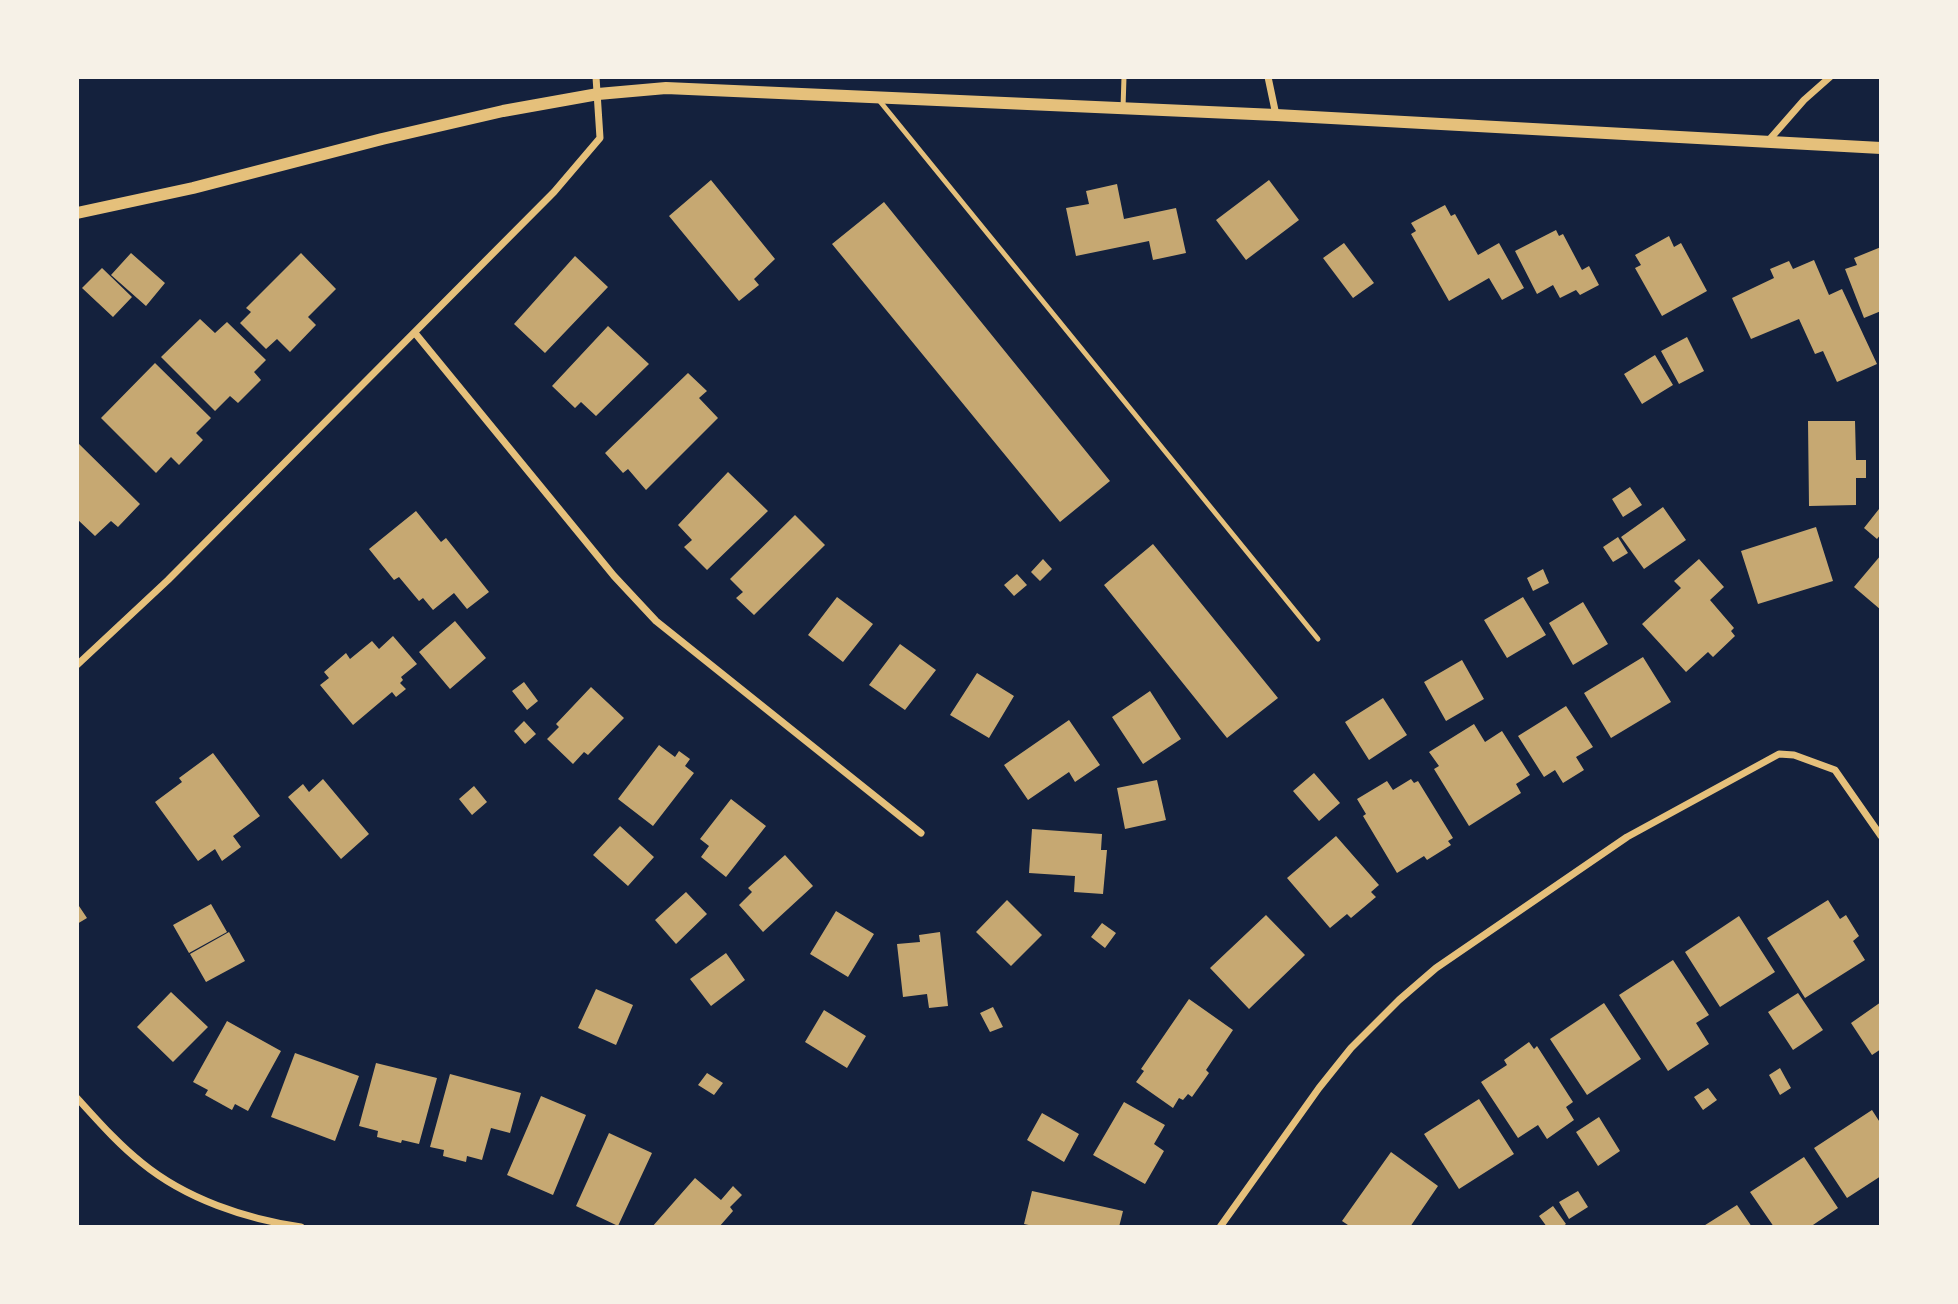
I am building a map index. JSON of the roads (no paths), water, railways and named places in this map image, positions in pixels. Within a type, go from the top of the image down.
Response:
[{"type":"street","points":[[77,665],[177,570],[554,192],[600,138],[596,77]]},
{"type":"street","points":[[1268,77],[1276,115]]},
{"type":"street","points":[[1769,140],[1804,100],[1830,77]]},
{"type":"street","points":[[77,213],[193,188],[503,111],[598,94],[666,88],[1276,115],[1881,148]]},
{"type":"street","points":[[415,333],[614,576],[656,621],[921,833]]},
{"type":"street","points":[[1220,1227],[1319,1088],[1351,1048],[1399,1000],[1436,968],[1627,837],[1779,754],[1794,755],[1835,771],[1881,836]]},
{"type":"street","points":[[77,1098],[143,1164],[180,1188],[208,1202],[240,1213],[302,1227]]},
{"type":"lane","points":[[1123,108],[1124,77]]},
{"type":"lane","points":[[876,97],[1318,639]]}]
